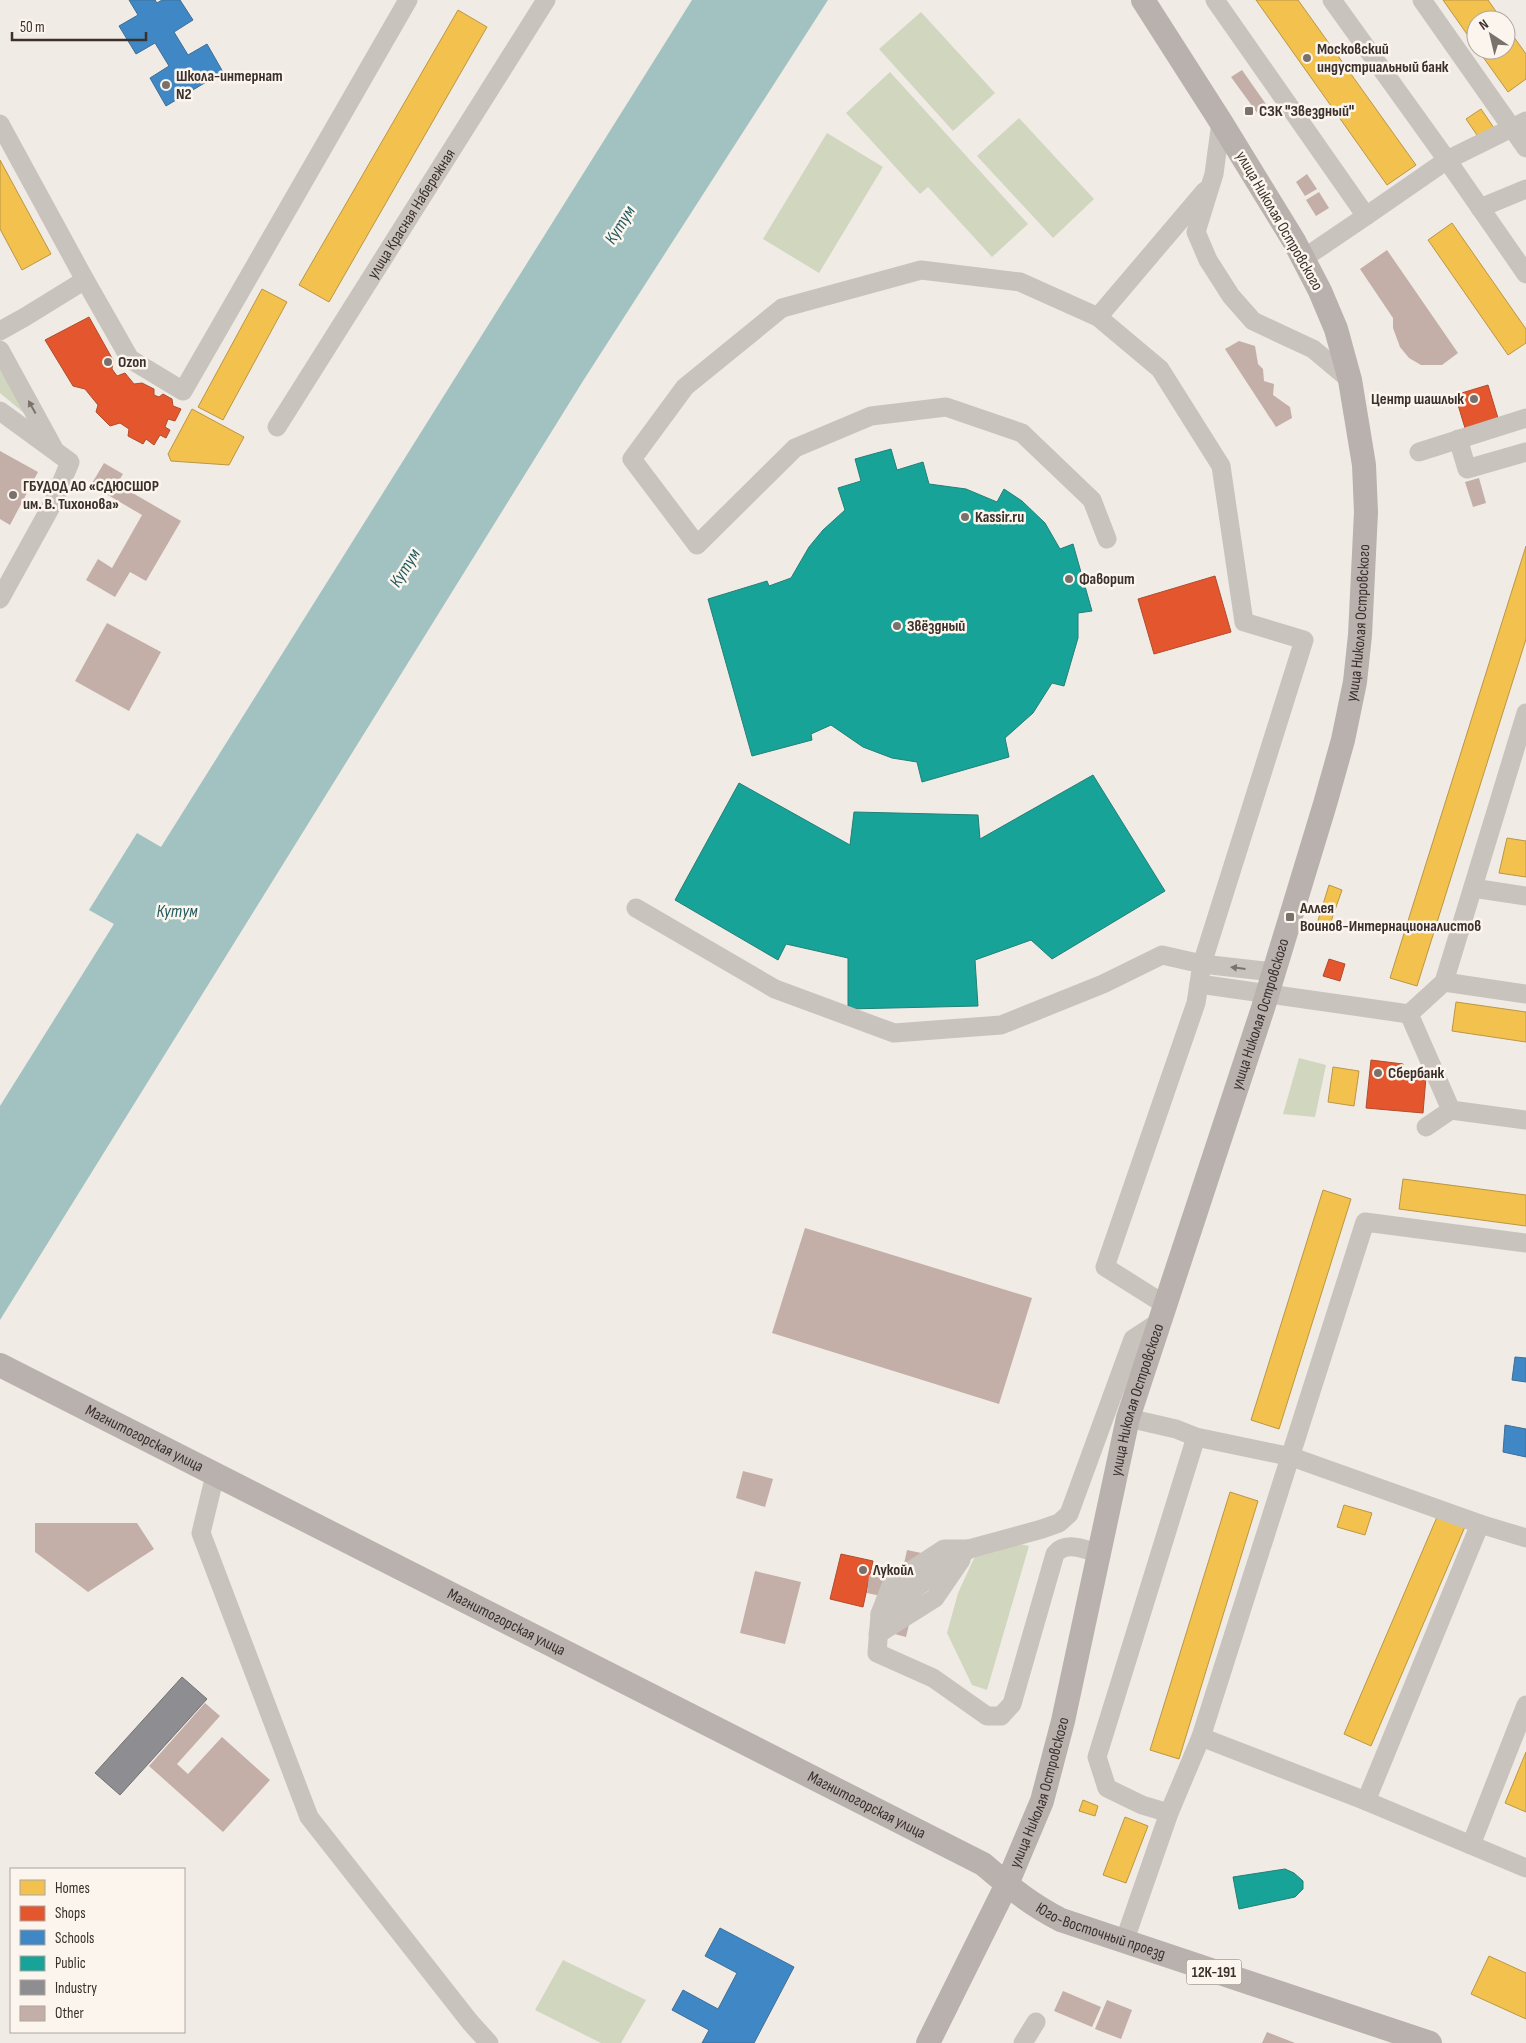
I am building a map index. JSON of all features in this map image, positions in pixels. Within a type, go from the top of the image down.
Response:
[{"type":"main road","name":"улица Николая Островского","points":[[928,2043],[1007,1884],[1042,1801],[1063,1721],[1128,1418],[1164,1313],[1325,804],[1343,740],[1355,682],[1360,635],[1366,512],[1364,465],[1350,380],[1336,329],[1304,258],[1221,122],[1143,0]]},
{"type":"main road","name":"Магнитогорская улица","points":[[0,1365],[983,1864],[1007,1884]]},
{"type":"main road","name":"Юго-Восточный проезд","points":[[1007,1884],[1036,1907],[1061,1920],[1430,2043]]},
{"type":"street","points":[[0,124],[130,359],[183,391],[408,0]]},
{"type":"street","name":"улица Красная Набережная","points":[[277,427],[546,0]]},
{"type":"street","points":[[1215,0],[1366,216]]},
{"type":"street","points":[[1332,0],[1526,274]]},
{"type":"street","points":[[1422,0],[1519,125],[1526,148]]},
{"type":"street","points":[[1221,122],[1214,174],[1196,232],[1208,260],[1231,296],[1253,321],[1313,349],[1350,380]]},
{"type":"street","points":[[1304,258],[1447,160],[1519,125]]},
{"type":"street","points":[[1098,317],[1211,184]]},
{"type":"street","points":[[1480,208],[1526,190]]},
{"type":"street","points":[[1100,1554],[1067,1546],[1060,1548],[1055,1554],[1012,1704],[1001,1716],[986,1716],[933,1678],[877,1653],[880,1614],[892,1583],[944,1549],[969,1549],[1042,1529],[1059,1523],[1069,1514],[1133,1339],[1164,1313],[1106,1267],[1196,1003],[1202,964],[1304,640],[1244,622],[1221,466],[1160,369],[1098,317],[1020,282],[921,270],[782,308],[685,387],[632,459],[697,545],[795,448],[871,416],[946,407],[1022,433],[1092,500],[1107,539]]},
{"type":"street","points":[[0,331],[25,318],[85,280]]},
{"type":"street","points":[[2,359],[55,450]]},
{"type":"street","points":[[0,411],[70,462],[53,502],[0,599]]},
{"type":"street","points":[[1419,452],[1526,418]]},
{"type":"street","points":[[1458,439],[1467,469],[1526,452]]},
{"type":"street","points":[[1409,1014],[1444,982],[1522,739],[1526,713]]},
{"type":"street","points":[[1473,888],[1526,896]]},
{"type":"street","points":[[636,908],[775,990],[894,1033],[1001,1025],[1103,984],[1162,955],[1409,1014]]},
{"type":"street","points":[[1199,984],[1270,982]]},
{"type":"street","points":[[1444,982],[1526,994]]},
{"type":"street","points":[[1409,1014],[1451,1110]]},
{"type":"street","points":[[1426,1128],[1451,1110],[1526,1120]]},
{"type":"street","points":[[1124,1942],[1169,1813],[1201,1737],[1292,1457],[1365,1222],[1526,1243]]},
{"type":"street","points":[[1128,1418],[1176,1429],[1196,1436],[1292,1457],[1480,1524],[1526,1538]]},
{"type":"street","points":[[1169,1813],[1142,1805],[1107,1788],[1097,1757],[1196,1436]]},
{"type":"street","points":[[215,1475],[201,1533],[309,1817],[470,2022],[489,2043]]},
{"type":"street","points":[[1366,1802],[1480,1524]]},
{"type":"street","points":[[878,1634],[935,1598],[969,1549]]},
{"type":"street","points":[[1471,1845],[1526,1705]]},
{"type":"street","points":[[1201,1737],[1526,1868]]},
{"type":"street","points":[[1023,2043],[1036,2022]]},
{"type":"green space","points":[[921,12],[995,93],[953,131],[879,49]]},
{"type":"green space","points":[[890,72],[1028,224],[992,257],[928,187],[920,194],[846,113]]},
{"type":"green space","points":[[1019,118],[1094,199],[1053,238],[977,156]]},
{"type":"green space","points":[[827,133],[883,167],[819,273],[763,239]]},
{"type":"green space","points":[[0,369],[30,418],[0,393]]},
{"type":"green space","points":[[1299,1058],[1326,1065],[1315,1117],[1283,1114]]},
{"type":"green space","points":[[1015,1543],[1029,1546],[987,1690],[972,1685],[947,1633],[958,1593],[976,1554]]},
{"type":"green space","points":[[563,1960],[646,2000],[621,2043],[601,2043],[535,2010]]},
{"type":"water","name":"Кутум","points":[[692,0],[828,0],[583,381],[0,1320],[0,1106],[114,924],[89,910],[137,833],[161,847]]},
{"type":"building: Homes","points":[[1256,0],[1298,0],[1416,165],[1387,185]]},
{"type":"building: Homes","points":[[1443,0],[1488,0],[1495,10],[1466,10],[1466,33]]},
{"type":"building: Homes","points":[[458,10],[487,27],[329,302],[299,285]]},
{"type":"building: Homes","points":[[1516,40],[1526,54],[1526,79],[1508,92],[1485,60],[1516,60]]},
{"type":"building: Homes","points":[[1481,109],[1494,128],[1479,138],[1466,119]]},
{"type":"building: Homes","points":[[0,160],[51,254],[22,270],[0,229]]},
{"type":"building: Homes","points":[[1452,223],[1526,329],[1526,343],[1508,355],[1428,240]]},
{"type":"building: Homes","points":[[262,289],[287,302],[223,420],[198,407]]},
{"type":"building: Homes","points":[[192,409],[244,437],[229,465],[171,461],[168,454]]},
{"type":"building: Homes","points":[[1526,546],[1526,639],[1417,986],[1390,978]]},
{"type":"building: Homes","points":[[1507,838],[1526,841],[1526,877],[1499,873]]},
{"type":"building: Homes","points":[[1329,885],[1342,890],[1328,930],[1316,927]]},
{"type":"building: Homes","points":[[1456,1002],[1526,1012],[1526,1042],[1452,1031]]},
{"type":"building: Homes","points":[[1333,1067],[1359,1071],[1354,1106],[1328,1102]]},
{"type":"building: Homes","points":[[1403,1179],[1526,1195],[1526,1226],[1399,1209]]},
{"type":"building: Homes","points":[[1323,1190],[1351,1199],[1279,1429],[1251,1420]]},
{"type":"building: Homes","points":[[1230,1492],[1258,1501],[1179,1759],[1150,1750]]},
{"type":"building: Homes","points":[[1344,1505],[1372,1513],[1365,1535],[1337,1527]]},
{"type":"building: Homes","points":[[1440,1510],[1467,1522],[1371,1746],[1344,1734]]},
{"type":"building: Homes","points":[[1526,1752],[1526,1812],[1505,1803]]},
{"type":"building: Homes","points":[[1083,1800],[1098,1806],[1095,1816],[1079,1811]]},
{"type":"building: Homes","points":[[1125,1817],[1148,1826],[1126,1883],[1103,1875]]},
{"type":"building: Homes","points":[[1489,1956],[1526,1973],[1526,2019],[1471,1994]]},
{"type":"building: Shops","points":[[89,317],[113,360],[112,369],[117,376],[125,373],[134,384],[142,383],[154,389],[154,395],[159,397],[163,394],[172,399],[173,406],[181,409],[175,421],[168,419],[165,427],[170,430],[166,438],[160,435],[154,445],[146,439],[143,444],[128,436],[129,429],[120,423],[110,426],[96,412],[98,405],[85,389],[73,386],[45,340]]},
{"type":"building: Shops","points":[[1488,385],[1498,418],[1465,428],[1455,395]]},
{"type":"building: Shops","points":[[1215,576],[1231,632],[1154,654],[1138,599]]},
{"type":"building: Shops","points":[[1329,959],[1345,964],[1340,981],[1323,976]]},
{"type":"building: Shops","points":[[1371,1060],[1403,1064],[1402,1075],[1426,1077],[1423,1113],[1366,1108]]},
{"type":"building: Shops","points":[[841,1554],[873,1561],[863,1607],[830,1599]]},
{"type":"building: Schools","points":[[129,0],[155,0],[157,3],[162,0],[180,0],[193,20],[174,32],[188,55],[207,44],[223,72],[166,106],[150,78],[169,66],[155,43],[136,54],[119,26],[138,15]]},
{"type":"building: Schools","points":[[1515,1357],[1526,1358],[1526,1382],[1512,1380]]},
{"type":"building: Schools","points":[[1505,1425],[1526,1429],[1526,1457],[1503,1452]]},
{"type":"building: Schools","points":[[720,1928],[794,1967],[754,2043],[702,2043],[709,2030],[672,2010],[683,1990],[718,2009],[737,1973],[705,1956]]},
{"type":"building: Public","name":"Звёздный","points":[[891,449],[897,470],[923,462],[929,484],[966,489],[997,502],[1004,489],[1022,501],[1045,523],[1060,549],[1073,544],[1092,611],[1078,613],[1078,638],[1064,686],[1052,683],[1033,713],[1005,738],[1009,757],[922,782],[917,762],[892,758],[863,747],[831,725],[811,734],[812,740],[752,756],[708,599],[767,581],[769,586],[791,578],[809,547],[823,530],[845,510],[838,488],[861,481],[855,459]]},
{"type":"building: Public","points":[[1093,775],[1165,891],[1052,959],[1031,940],[975,960],[978,1006],[848,1009],[848,958],[786,944],[778,960],[675,900],[739,783],[850,845],[854,812],[978,815],[980,839]]},
{"type":"building: Public","points":[[1285,1869],[1294,1873],[1303,1881],[1303,1889],[1295,1897],[1239,1909],[1233,1877]]},
{"type":"building: Industry","points":[[182,1677],[207,1699],[120,1795],[95,1773]]},
{"type":"building: Other","points":[[1242,70],[1268,107],[1258,114],[1231,77]]},
{"type":"building: Other","points":[[1307,174],[1317,189],[1305,196],[1296,182]]},
{"type":"building: Other","points":[[1319,192],[1329,208],[1316,216],[1306,200]]},
{"type":"building: Other","points":[[1387,250],[1458,353],[1442,365],[1421,365],[1409,358],[1400,347],[1393,328],[1393,318],[1360,269]]},
{"type":"building: Other","points":[[1239,341],[1255,346],[1258,364],[1263,369],[1264,381],[1274,384],[1273,395],[1290,407],[1292,418],[1276,427],[1225,349]]},
{"type":"building: Other","name":"ГБУДОД АО «СДЮСШОР им. В. Тихонова»","points":[[0,451],[38,472],[10,525],[0,519]]},
{"type":"building: Other","points":[[104,463],[123,474],[117,484],[181,521],[146,581],[130,572],[115,597],[86,580],[98,559],[112,568],[142,515],[91,485]]},
{"type":"building: Other","points":[[1479,478],[1486,503],[1473,507],[1465,482]]},
{"type":"building: Other","points":[[107,623],[161,652],[129,711],[75,681]]},
{"type":"building: Other","points":[[805,1228],[1032,1298],[999,1404],[772,1333]]},
{"type":"building: Other","points":[[743,1471],[773,1479],[765,1507],[736,1498]]},
{"type":"building: Other","points":[[35,1523],[137,1523],[154,1549],[88,1592],[35,1552]]},
{"type":"building: Other","points":[[907,1550],[926,1554],[906,1637],[887,1632],[895,1599],[867,1593],[869,1575],[900,1582]]},
{"type":"building: Other","points":[[755,1571],[801,1582],[785,1644],[740,1633]]},
{"type":"building: Other","points":[[205,1703],[220,1716],[177,1764],[188,1774],[222,1737],[270,1780],[223,1832],[149,1766]]},
{"type":"building: Other","points":[[1063,1991],[1101,2007],[1092,2027],[1054,2011]]},
{"type":"building: Other","points":[[1107,2000],[1132,2010],[1121,2039],[1095,2029]]},
{"type":"building: Other","points":[[1267,2032],[1295,2043],[1262,2043]]},
{"type":"place","name":"Московский индустриальный банк","points":[[1307,58]]},
{"type":"place","name":"Школа-интернат N2","points":[[166,85]]},
{"type":"place","name":"СЗК \"Звездный\"","points":[[1249,111]]},
{"type":"place","name":"Ozon","points":[[108,362]]},
{"type":"place","name":"Центр шашлык","points":[[1474,399]]},
{"type":"place","name":"ГБУДОД АО «СДЮСШОР им. В. Тихонова»","points":[[13,495]]},
{"type":"place","name":"Kassir.ru","points":[[965,517]]},
{"type":"place","name":"Фаворит","points":[[1069,579]]},
{"type":"place","name":"Звёздный","points":[[897,626]]},
{"type":"place","name":"Аллея Воинов-Интернационалистов","points":[[1290,917]]},
{"type":"place","name":"Сбербанк","points":[[1378,1073]]},
{"type":"place","name":"Лукойл","points":[[863,1570]]}]
